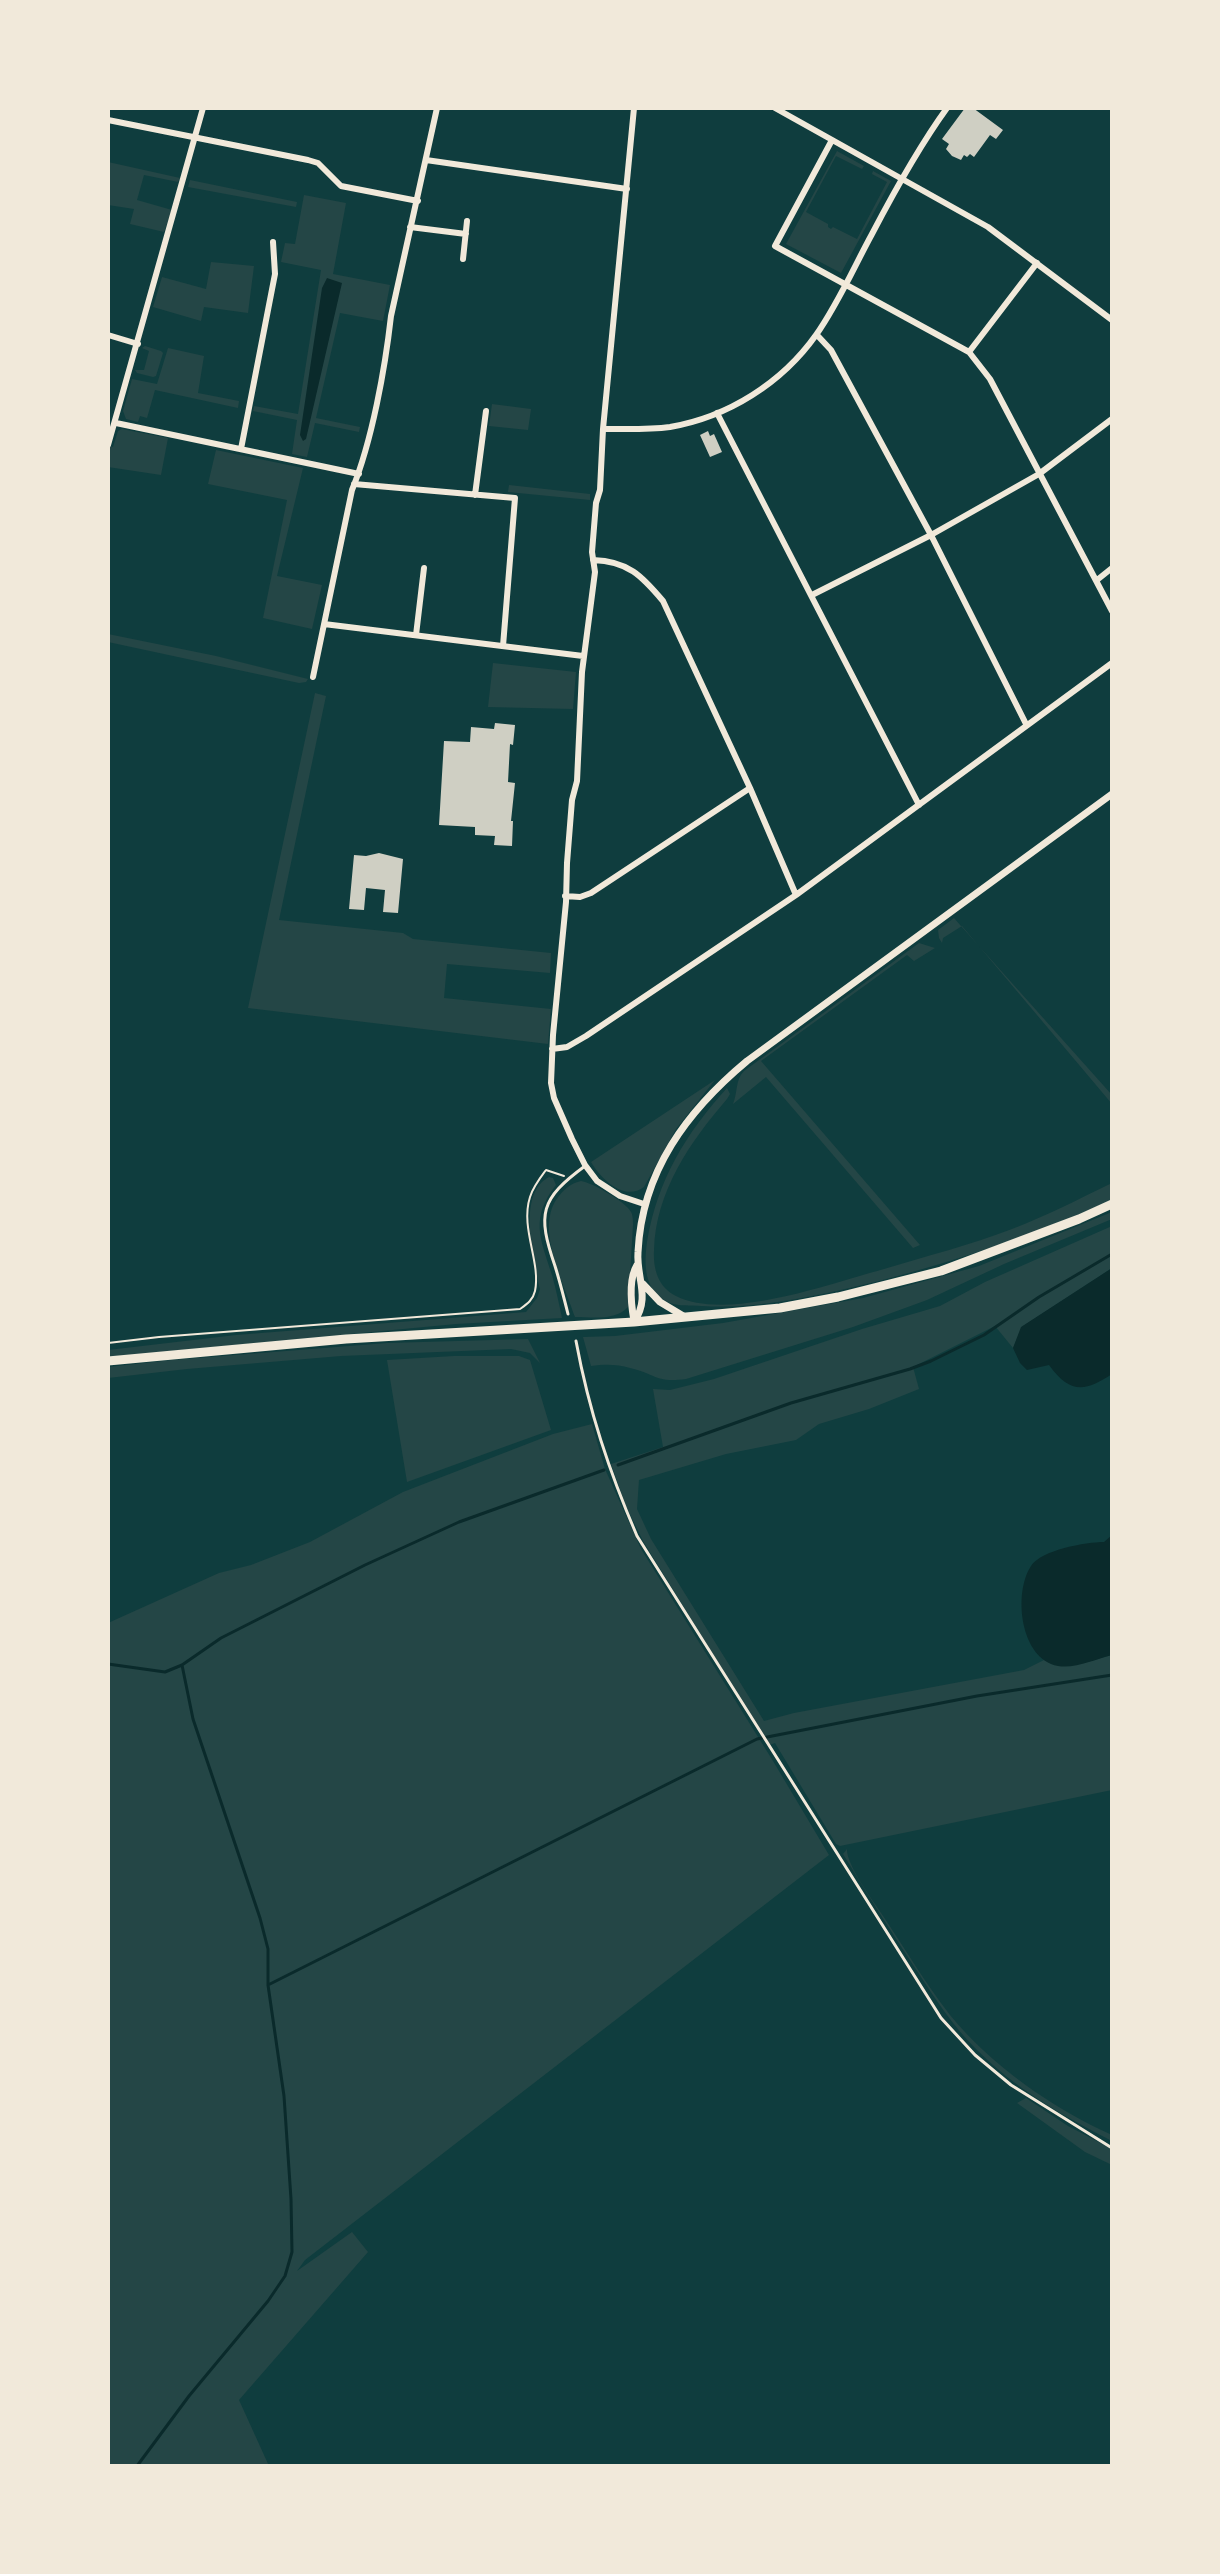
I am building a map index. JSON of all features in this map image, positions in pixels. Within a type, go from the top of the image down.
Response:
[{"type":"main road","points":[[108,1361],[346,1339],[634,1322],[780,1308],[941,1271],[1112,1204]]},
{"type":"street","points":[[108,445],[203,108]]},
{"type":"street","points":[[313,677],[354,484],[383,370],[391,316],[437,108]]},
{"type":"street","points":[[634,108],[603,429],[593,560],[595,572],[583,656],[577,781],[572,800],[551,1083],[554,1098],[585,1165],[597,1181],[620,1196],[644,1204]]},
{"type":"street","points":[[775,108],[988,227],[1112,320]]},
{"type":"street","points":[[603,429],[669,427],[717,413],[756,393],[799,356],[817,335],[902,178],[947,108]]},
{"type":"street","points":[[108,120],[308,160],[318,163],[341,186],[418,201]]},
{"type":"street","points":[[832,140],[775,246],[969,352],[990,379],[1112,611]]},
{"type":"street","points":[[426,160],[627,189]]},
{"type":"street","points":[[463,259],[467,221]]},
{"type":"street","points":[[410,227],[466,234]]},
{"type":"street","points":[[241,449],[275,274],[273,242]]},
{"type":"street","points":[[969,352],[1037,263]]},
{"type":"street","points":[[108,335],[138,344]]},
{"type":"street","points":[[817,335],[831,350],[931,535],[1026,724]]},
{"type":"street","points":[[475,495],[486,411]]},
{"type":"street","points":[[717,413],[919,805]]},
{"type":"street","points":[[812,595],[931,535],[1039,474],[1112,419]]},
{"type":"street","points":[[116,423],[359,474]]},
{"type":"street","points":[[354,484],[515,498],[503,646]]},
{"type":"street","points":[[593,560],[627,566],[650,585],[663,601],[796,895]]},
{"type":"street","points":[[416,635],[424,568]]},
{"type":"street","points":[[1097,580],[1112,568]]},
{"type":"street","points":[[324,624],[583,656]]},
{"type":"street","points":[[552,1049],[567,1047],[586,1036],[796,895],[1112,663]]},
{"type":"street","points":[[565,896],[580,897],[591,893],[750,788]]},
{"type":"street","points":[[634,1322],[642,1310],[642,1283],[637,1265],[644,1204],[684,1124],[724,1080],[1112,794]]},
{"type":"street","points":[[634,1322],[632,1273],[637,1265]]},
{"type":"street","points":[[642,1283],[660,1302],[685,1317]]},
{"type":"lane","points":[[568,1314],[543,1227],[550,1199],[568,1178],[585,1165]]},
{"type":"lane","points":[[576,1341],[593,1418],[610,1474],[637,1536],[941,2018],[975,2055],[1011,2085],[1112,2148]]},
{"type":"path","points":[[108,1343],[520,1309],[535,1291],[527,1222],[530,1197],[546,1170],[568,1178]]},
{"type":"shaded area","points":[[837,151],[864,166],[862,169],[836,156],[806,212],[828,224],[831,229],[833,227],[857,239],[887,182],[872,174],[873,171],[891,181],[841,273],[786,244]]},
{"type":"shaded area","points":[[108,162],[180,178],[178,182],[144,175],[137,200],[172,210],[164,232],[130,224],[134,209],[108,205]]},
{"type":"shaded area","points":[[190,180],[297,202],[296,207],[188,187]]},
{"type":"shaded area","points":[[304,195],[346,203],[333,274],[390,285],[383,321],[340,313],[316,418],[360,427],[359,432],[315,423],[307,457],[292,454],[297,420],[253,411],[254,406],[298,414],[321,270],[281,262],[285,243],[295,244]]},
{"type":"shaded area","points":[[211,262],[254,266],[248,313],[204,307],[201,321],[153,307],[162,277],[206,289]]},
{"type":"shaded area","points":[[327,278],[342,283],[306,439],[303,441],[300,435],[322,288]]},
{"type":"shaded area","points":[[145,346],[163,353],[153,377],[135,370],[144,370],[149,351],[142,348]]},
{"type":"shaded area","points":[[168,348],[204,356],[198,393],[239,401],[238,408],[155,390],[147,418],[140,416],[138,422],[126,419],[123,411],[132,379],[157,384]]},
{"type":"shaded area","points":[[492,404],[531,409],[528,430],[489,426]]},
{"type":"shaded area","points":[[122,429],[168,438],[161,475],[108,467],[110,446],[113,447],[118,431]]},
{"type":"shaded area","points":[[216,450],[303,468],[277,576],[322,585],[312,629],[263,618],[287,500],[208,484]]},
{"type":"shaded area","points":[[509,485],[590,494],[590,500],[508,492]]},
{"type":"shaded area","points":[[108,634],[308,679],[299,683],[108,642]]},
{"type":"shaded area","points":[[493,663],[576,672],[573,709],[488,707]]},
{"type":"shaded area","points":[[315,693],[326,696],[279,920],[403,933],[413,939],[551,953],[550,973],[447,964],[444,998],[551,1009],[548,1044],[248,1008]]},
{"type":"shaded area","points":[[954,918],[961,926],[943,938],[942,943],[938,930]]},
{"type":"shaded area","points":[[919,943],[935,948],[914,961],[907,955],[761,1061],[920,1245],[913,1248],[766,1077],[733,1104],[739,1078],[744,1071]]},
{"type":"shaded area","points":[[979,946],[1112,1095],[1112,1104]]},
{"type":"shaded area","points":[[715,1080],[676,1129],[644,1187],[629,1192],[621,1190],[595,1169],[591,1162]]},
{"type":"shaded area","points":[[727,1088],[730,1094],[727,1099],[700,1132],[677,1168],[656,1228],[654,1264],[658,1277],[665,1288],[676,1296],[697,1303],[751,1303],[837,1283],[996,1235],[1112,1183],[1112,1200],[979,1252],[876,1282],[755,1305],[720,1307],[674,1304],[653,1290],[647,1276],[646,1250],[652,1220],[675,1159],[699,1122]]},
{"type":"shaded area","points":[[549,1177],[556,1185],[540,1218],[541,1239],[562,1318],[456,1324],[108,1357],[108,1350],[236,1335],[526,1312],[540,1289],[530,1212],[539,1186]]},
{"type":"shaded area","points":[[581,1181],[616,1198],[632,1215],[628,1307],[610,1316],[575,1317],[550,1242],[551,1213],[556,1200],[567,1188]]},
{"type":"shaded area","points":[[1112,1212],[1112,1219],[927,1300],[853,1327],[686,1379],[661,1379],[620,1366],[591,1366],[583,1337],[723,1323],[863,1298],[979,1266]]},
{"type":"shaded area","points":[[1112,1226],[1112,1268],[1022,1327],[1013,1348],[995,1326],[913,1367],[919,1389],[819,1424],[796,1440],[726,1454],[639,1480],[637,1509],[651,1539],[764,1721],[1024,1670],[1044,1660],[1070,1665],[1112,1655],[1112,1790],[840,1846],[775,1743],[769,1745],[643,1541],[611,1464],[663,1447],[653,1389],[670,1390],[714,1379],[940,1306],[985,1282]]},
{"type":"shaded area","points":[[1112,1268],[1112,1374],[1094,1384],[1078,1387],[1064,1381],[1049,1365],[1027,1370],[1013,1348],[1021,1327]]},
{"type":"shaded area","points":[[528,1339],[540,1363],[530,1353],[511,1349],[341,1356],[108,1378],[108,1367],[172,1360],[387,1343]]},
{"type":"shaded area","points":[[519,1356],[530,1360],[551,1430],[407,1482],[387,1360]]},
{"type":"shaded area","points":[[592,1424],[605,1469],[641,1549],[829,1855],[305,2260],[297,2271],[352,2232],[368,2252],[239,2400],[269,2466],[108,2466],[108,1623],[219,1573],[251,1565],[310,1542],[403,1492],[553,1434]]},
{"type":"shaded area","points":[[1112,1535],[1112,1655],[1071,1666],[1058,1666],[1045,1661],[1035,1651],[1024,1624],[1022,1592],[1031,1566],[1054,1551],[1104,1542]]},
{"type":"shaded area","points":[[847,1849],[851,1863],[866,1890],[843,1854]]},
{"type":"shaded area","points":[[867,1892],[932,1990],[967,2034],[1024,2084],[1067,2112],[1112,2135],[1112,2141],[1023,2088],[990,2062],[952,2022]]},
{"type":"shaded area","points":[[1026,2098],[1068,2126],[1112,2149],[1112,2165],[1085,2152],[1017,2103]]},
{"type":"building","points":[[965,108],[973,108],[1003,130],[996,139],[990,135],[974,157],[964,155],[961,160],[952,156],[946,149],[949,144],[942,139]]},
{"type":"building","points":[[708,431],[710,436],[714,434],[722,452],[710,457],[700,435]]},
{"type":"building","points":[[495,723],[515,725],[513,745],[510,744],[508,782],[515,783],[512,846],[494,845],[495,836],[475,835],[475,827],[439,825],[444,741],[470,742],[471,727],[494,729]]},
{"type":"building","points":[[379,853],[403,859],[398,913],[383,912],[385,890],[366,888],[364,910],[349,909],[354,855]]},
{"type":"waterway","points":[[618,1465],[791,1403],[931,1361],[984,1335],[1039,1297],[1112,1254]]},
{"type":"waterway","points":[[182,1665],[221,1638],[365,1565],[459,1522],[604,1470]]},
{"type":"waterway","points":[[108,1664],[165,1672],[182,1665],[193,1719],[268,1949],[268,1985],[284,2096],[291,2199],[292,2252],[285,2276],[137,2466]]},
{"type":"waterway","points":[[268,1985],[757,1739],[977,1696],[1112,1675]]}]
